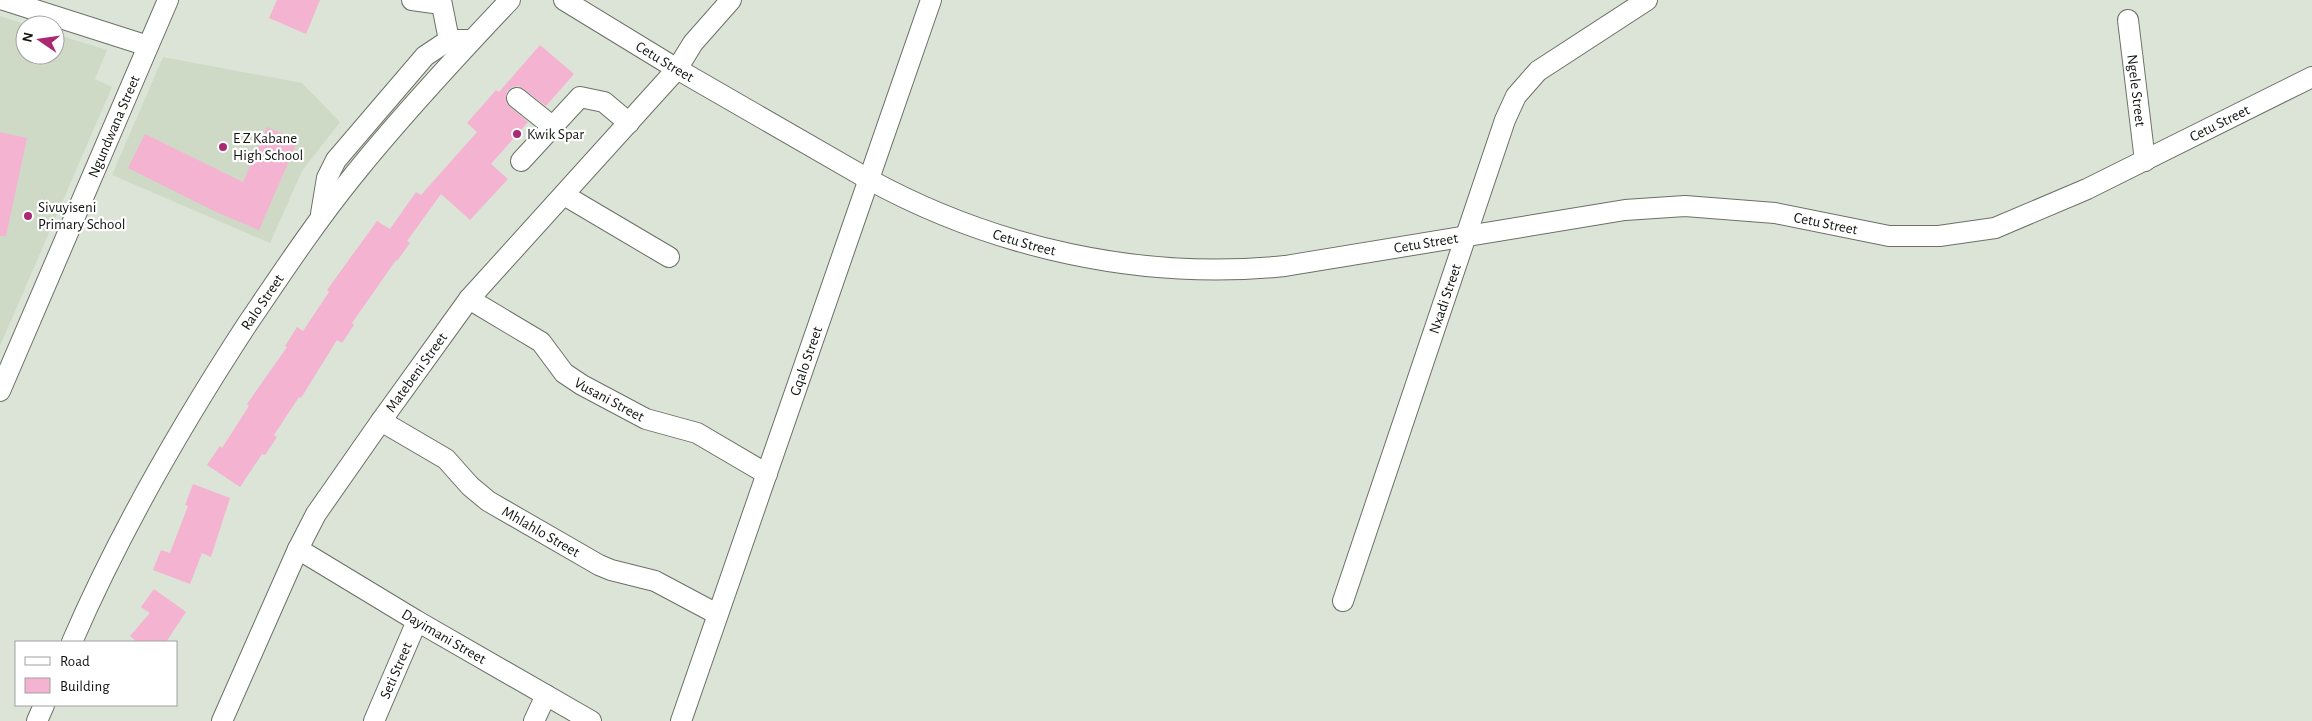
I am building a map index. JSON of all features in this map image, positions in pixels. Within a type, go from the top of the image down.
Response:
[{"type":"street","points":[[4,0],[148,46]]},
{"type":"street","name":"Ngundwana Street","points":[[0,391],[168,0]]},
{"type":"street","points":[[412,0],[441,2],[449,40]]},
{"type":"street","name":"Ralo Street","points":[[72,641],[115,552],[161,465],[201,396],[284,269],[353,176],[438,76],[510,0]]},
{"type":"street","name":"Cetu Street","points":[[564,0],[677,69],[893,193],[948,217],[1021,243],[1099,259],[1170,267],[1244,270],[1286,266],[1625,210],[1685,206],[1776,213],[1889,236],[1913,237],[1967,233],[1995,228],[2016,221],[2145,161],[2312,77]]},
{"type":"street","name":"Matebeni Street","points":[[222,721],[298,549],[316,514],[381,421],[469,299],[677,69],[693,43],[731,0]]},
{"type":"street","name":"Gqalo Street","points":[[681,721],[931,0]]},
{"type":"street","name":"Nxadi Street","points":[[1343,601],[1510,106],[1524,85],[1538,71],[1647,0]]},
{"type":"street","name":"Ngele Street","points":[[2128,20],[2145,161]]},
{"type":"street","points":[[320,219],[327,178],[336,160],[425,56],[449,40],[472,40]]},
{"type":"street","points":[[521,161],[577,98],[584,96],[604,102],[629,123]]},
{"type":"street","points":[[517,98],[552,126]]},
{"type":"street","points":[[564,195],[669,257]]},
{"type":"street","name":"Vusani Street","points":[[469,299],[541,342],[564,372],[582,385],[650,421],[698,433],[766,474]]},
{"type":"street","name":"Mhlahlo Street","points":[[381,421],[446,459],[470,486],[488,501],[599,565],[611,570],[656,581],[717,614]]},
{"type":"street","name":"Dayimani Street","points":[[298,549],[417,621],[591,721]]},
{"type":"street","name":"Seti Street","points":[[374,721],[417,621]]},
{"type":"street","points":[[534,721],[546,695]]},
{"type":"street","points":[[37,721],[44,706]]},
{"type":"shaded area","name":"Sivuyiseni Primary School","points":[[0,16],[15,21],[15,65],[65,65],[65,37],[107,50],[95,79],[112,87],[0,346]]},
{"type":"shaded area","name":"E Z Kabane High School","points":[[163,57],[302,83],[340,122],[302,171],[270,243],[112,175]]},
{"type":"building","points":[[277,0],[320,0],[306,34],[269,18]]},
{"type":"building","points":[[540,45],[574,74],[546,106],[519,86],[512,87],[507,91],[506,103],[528,122],[491,164],[508,179],[470,220],[441,194],[407,241],[410,243],[352,323],[354,325],[342,343],[337,340],[301,398],[299,397],[274,435],[277,437],[265,455],[262,454],[240,487],[207,465],[220,446],[222,448],[249,406],[247,404],[287,347],[285,346],[297,327],[303,331],[329,292],[327,290],[377,221],[390,229],[416,192],[421,195],[477,132],[467,123],[496,90],[499,92]]},
{"type":"building","points":[[267,127],[298,140],[259,230],[216,212],[128,168],[145,134],[243,182]]},
{"type":"building","points":[[0,132],[27,138],[6,236],[0,236]]},
{"type":"building","points":[[193,484],[230,498],[211,557],[202,553],[190,584],[153,570],[161,550],[170,553],[188,506],[185,505]]},
{"type":"building","points":[[154,589],[186,612],[167,641],[136,641],[130,636],[150,613],[141,607]]},
{"type":"place","name":"Kwik Spar","points":[[517,134]]},
{"type":"place","name":"E Z Kabane High School","points":[[223,147]]},
{"type":"place","name":"Sivuyiseni Primary School","points":[[28,216]]}]
